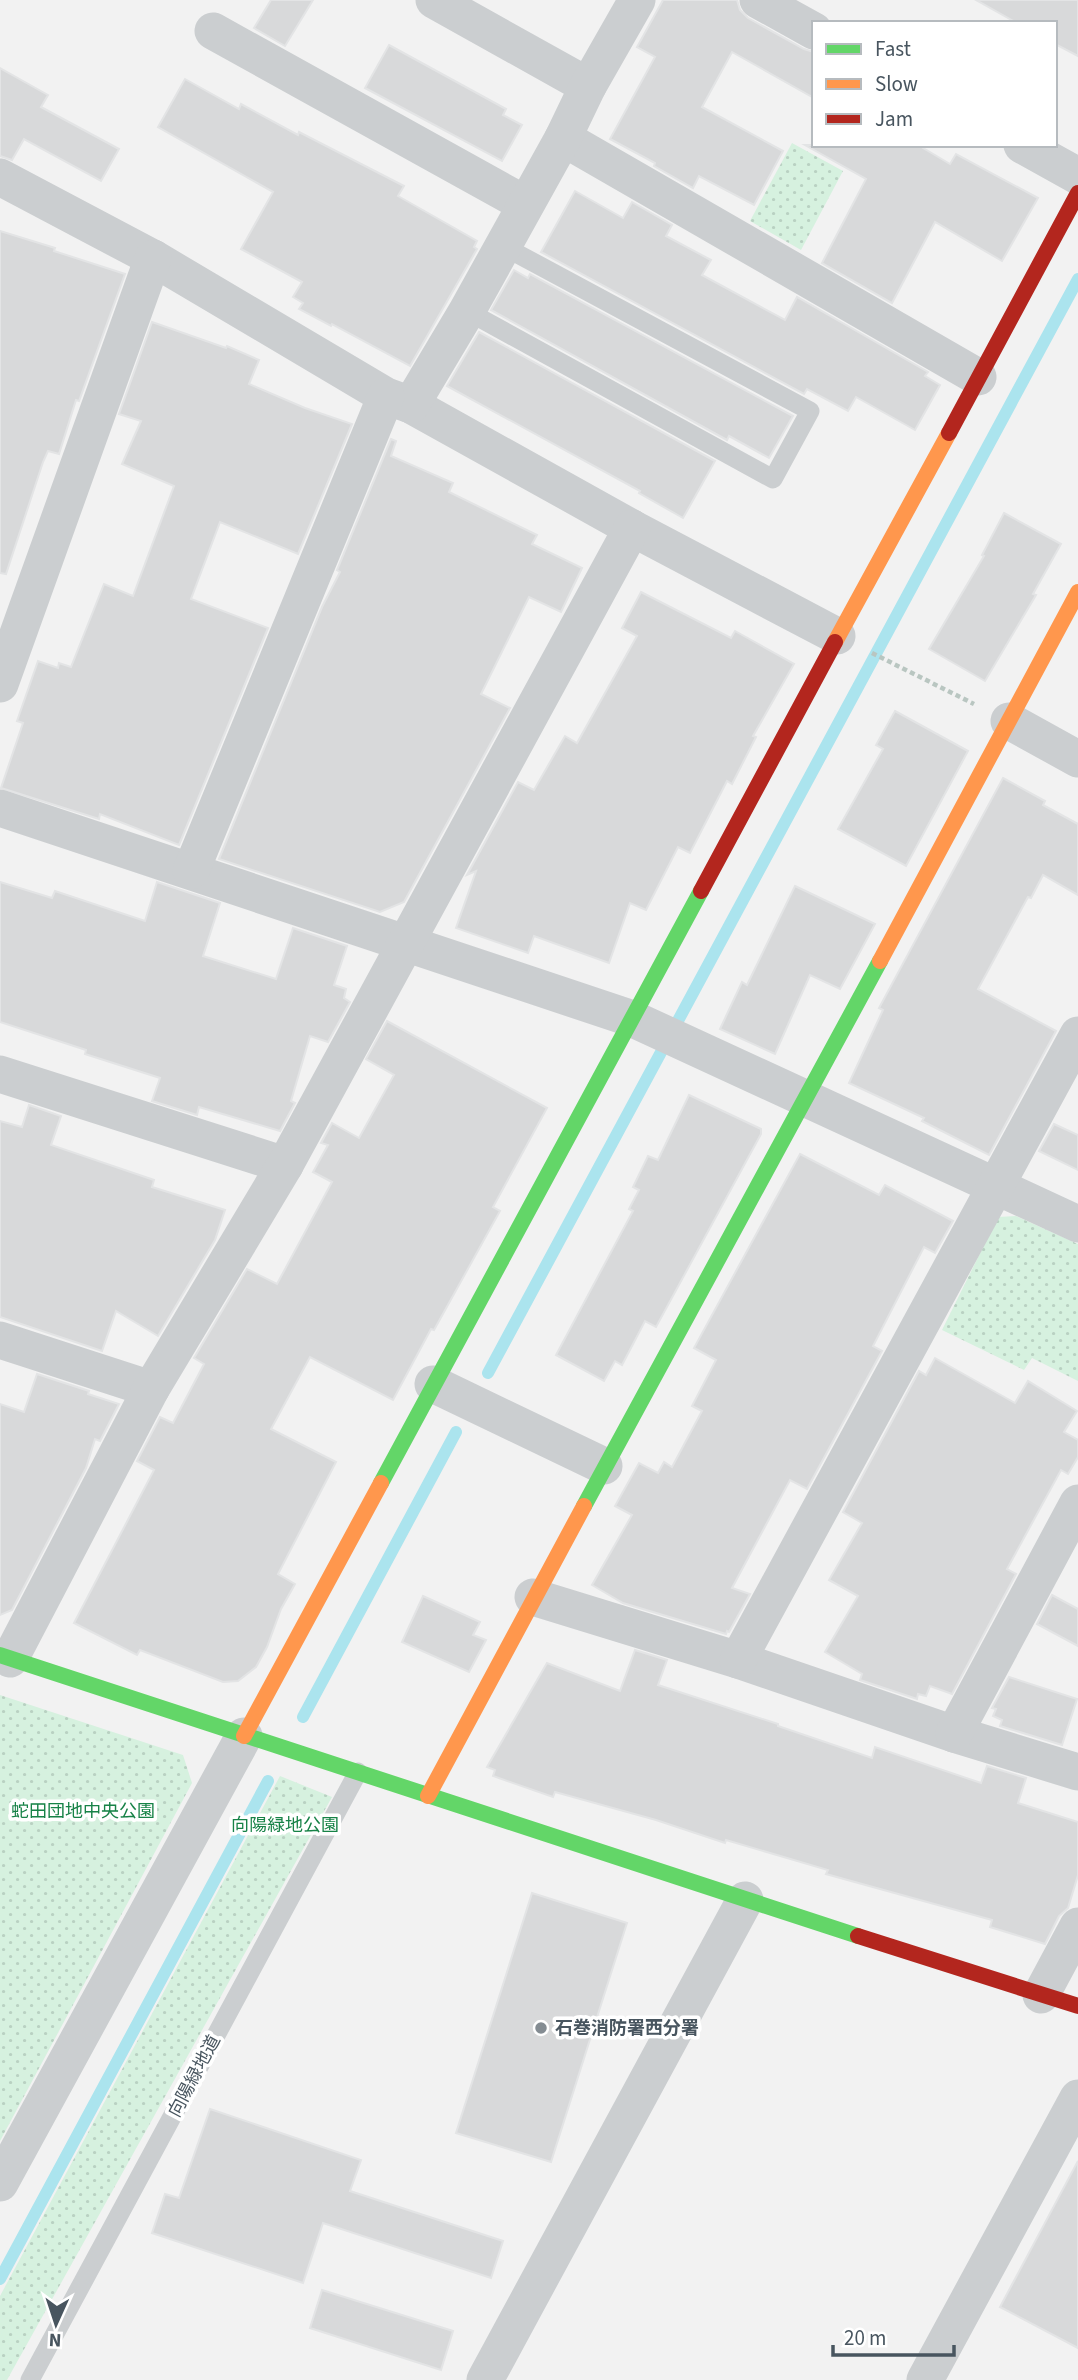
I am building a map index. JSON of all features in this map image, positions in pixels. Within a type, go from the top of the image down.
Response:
[{"type":"street","points":[[434,0],[588,86]]},
{"type":"street","points":[[191,871],[399,400],[467,311],[637,0]]},
{"type":"street","points":[[758,0],[812,30]]},
{"type":"street","points":[[213,31],[525,204]]},
{"type":"street","points":[[563,138],[978,377]]},
{"type":"street","points":[[1026,147],[1078,176]]},
{"type":"street","points":[[0,177],[153,258],[399,400],[632,528],[837,636]]},
{"type":"street","points":[[0,2183],[1078,192]]},
{"type":"street","points":[[0,684],[153,258]]},
{"type":"street","points":[[632,528],[285,1165],[151,1389],[5,1657],[745,1900],[1078,2006]]},
{"type":"street","points":[[428,1796],[533,1597],[1078,592]]},
{"type":"street","points":[[1009,721],[1078,759]]},
{"type":"street","points":[[0,808],[633,1018],[1078,1224]]},
{"type":"street","points":[[738,1660],[1078,1035]]},
{"type":"street","points":[[0,1074],[285,1165]]},
{"type":"street","points":[[0,1340],[151,1389]]},
{"type":"street","points":[[433,1384],[604,1466]]},
{"type":"street","points":[[954,1734],[1078,1503]]},
{"type":"street","points":[[533,1597],[738,1660],[954,1734],[1078,1772]]},
{"type":"street","points":[[485,2380],[745,1900]]},
{"type":"street","points":[[1041,1995],[1078,1926]]},
{"type":"street","points":[[925,2380],[1078,2098]]},
{"type":"lane","points":[[467,311],[773,479],[810,411],[503,246]]},
{"type":"lane","name":"向陽緑地道","points":[[30,2380],[358,1772]]},
{"type":"path","points":[[900,667],[1009,721]]},
{"type":"green space","points":[[792,143],[843,171],[801,250],[750,221]]},
{"type":"green space","points":[[1016,1216],[1078,1244],[1078,1381],[1032,1358],[1024,1370],[942,1330],[998,1217]]},
{"type":"green space","name":"蛇田団地中央公園","points":[[0,1695],[183,1755],[192,1783],[0,2141]]},
{"type":"green space","name":"向陽緑地公園","points":[[280,1776],[332,1797],[7,2380],[0,2380],[0,2296]]},
{"type":"building","points":[[271,0],[313,0],[285,46],[254,28]]},
{"type":"building","points":[[663,0],[737,0],[740,10],[748,18],[812,51],[812,97],[732,52],[702,107],[783,151],[754,205],[699,176],[693,188],[654,166],[655,163],[610,139],[655,57],[637,47]]},
{"type":"building","points":[[976,0],[1078,0],[1078,56],[1057,45],[1057,21],[1013,21]]},
{"type":"building","points":[[389,45],[506,109],[503,115],[522,125],[502,161],[365,88]]},
{"type":"building","points":[[0,68],[48,95],[41,107],[119,149],[101,181],[24,139],[12,160],[0,156]]},
{"type":"building","points":[[185,79],[239,109],[241,104],[404,186],[398,196],[477,241],[474,247],[477,249],[410,366],[299,309],[303,303],[293,297],[302,282],[241,249],[273,192],[158,127]]},
{"type":"building","points":[[805,145],[921,147],[950,164],[956,154],[1038,198],[1002,261],[935,222],[892,303],[822,263],[866,179]]},
{"type":"building","points":[[575,191],[623,218],[632,202],[672,225],[666,236],[711,260],[702,275],[785,320],[797,297],[928,372],[925,376],[940,385],[915,430],[856,397],[848,411],[807,389],[804,394],[541,252]]},
{"type":"building","points":[[0,231],[125,274],[79,401],[76,400],[59,454],[48,451],[43,462],[6,574],[0,573]]},
{"type":"building","points":[[514,270],[528,278],[530,274],[793,416],[769,458],[729,436],[727,440],[491,310]]},
{"type":"building","points":[[152,322],[226,348],[227,346],[259,360],[249,384],[352,424],[298,554],[220,522],[191,599],[268,628],[179,845],[100,814],[99,819],[1,788],[23,723],[17,721],[38,661],[58,668],[59,663],[71,667],[104,584],[133,596],[174,486],[122,464],[141,421],[119,414]]},
{"type":"building","points":[[479,332],[715,461],[683,518],[639,493],[640,491],[447,386]]},
{"type":"building","points":[[391,439],[396,441],[391,456],[453,483],[449,492],[537,535],[532,544],[582,568],[561,612],[529,597],[481,694],[510,708],[404,902],[380,912],[219,859],[322,607],[340,572],[337,570]]},
{"type":"building","points":[[1004,513],[1061,544],[1033,594],[1036,595],[985,681],[929,649],[984,556],[982,555]]},
{"type":"building","points":[[641,592],[731,638],[735,631],[794,664],[753,736],[756,737],[732,784],[727,781],[690,853],[678,847],[646,910],[630,903],[609,963],[534,936],[528,953],[456,928],[476,871],[467,875],[518,782],[534,790],[565,736],[577,743],[637,636],[622,628]]},
{"type":"building","points":[[895,711],[968,751],[906,866],[838,829],[883,749],[876,745]]},
{"type":"building","points":[[1003,778],[1045,801],[1043,805],[1078,824],[1078,895],[1043,875],[1031,898],[1028,897],[978,989],[1056,1031],[989,1155],[922,1121],[924,1118],[849,1083],[883,1010],[879,1008]]},
{"type":"building","points":[[0,882],[52,898],[55,891],[145,921],[157,882],[220,903],[203,956],[276,979],[293,928],[347,946],[334,985],[346,989],[344,998],[350,1002],[328,1042],[310,1036],[291,1101],[295,1103],[280,1131],[199,1107],[197,1115],[152,1101],[160,1078],[85,1054],[86,1050],[0,1022]]},
{"type":"building","points":[[795,886],[875,924],[840,989],[810,975],[775,1054],[720,1029],[742,982],[747,985]]},
{"type":"building","points":[[387,1021],[547,1108],[493,1207],[500,1211],[393,1400],[310,1357],[271,1429],[336,1462],[278,1574],[295,1584],[256,1667],[238,1681],[223,1682],[140,1650],[137,1655],[74,1623],[154,1470],[137,1461],[160,1417],[173,1423],[204,1364],[194,1358],[247,1269],[277,1284],[332,1182],[313,1172],[328,1145],[321,1143],[332,1123],[359,1138],[394,1075],[366,1059]]},
{"type":"building","points":[[689,1095],[761,1129],[761,1134],[656,1327],[645,1321],[622,1365],[615,1361],[604,1381],[556,1355],[633,1211],[629,1209],[639,1190],[633,1187],[648,1156],[658,1160]]},
{"type":"building","points":[[29,1105],[61,1116],[51,1145],[154,1180],[152,1187],[225,1210],[215,1240],[158,1336],[116,1311],[102,1351],[0,1317],[0,1121],[22,1127]]},
{"type":"building","points":[[1054,1124],[1078,1135],[1078,1170],[1039,1151]]},
{"type":"building","points":[[800,1154],[879,1195],[885,1185],[953,1221],[935,1253],[924,1247],[873,1346],[882,1351],[807,1489],[790,1480],[732,1588],[750,1594],[726,1634],[623,1603],[592,1585],[632,1515],[615,1506],[639,1463],[658,1473],[664,1462],[672,1467],[702,1411],[692,1406],[716,1360],[694,1348]]},
{"type":"building","points":[[935,1358],[1015,1403],[1028,1381],[1077,1411],[1064,1432],[1078,1440],[1078,1457],[1068,1474],[1061,1470],[1007,1569],[1016,1574],[952,1694],[930,1686],[926,1696],[918,1694],[917,1699],[860,1680],[862,1674],[825,1652],[858,1596],[829,1580],[862,1523],[843,1512],[919,1371],[926,1375]]},
{"type":"building","points":[[37,1374],[119,1404],[100,1441],[95,1439],[86,1468],[12,1610],[0,1615],[0,1404],[24,1412]]},
{"type":"building","points":[[1052,1595],[1078,1609],[1078,1646],[1037,1624]]},
{"type":"building","points":[[423,1596],[480,1622],[473,1635],[486,1640],[469,1672],[402,1642]]},
{"type":"building","points":[[635,1650],[667,1660],[658,1685],[872,1758],[875,1747],[981,1783],[987,1766],[1026,1778],[1018,1803],[1078,1822],[1078,1875],[1068,1908],[1059,1916],[1045,1944],[990,1927],[992,1920],[826,1874],[828,1870],[726,1840],[725,1843],[656,1820],[555,1792],[553,1797],[493,1776],[495,1770],[487,1767],[547,1663],[620,1691]]},
{"type":"building","points":[[1009,1677],[1077,1699],[1062,1745],[1000,1726],[1002,1720],[993,1716],[996,1709],[992,1708]]},
{"type":"building","name":"石巻消防署西分署","points":[[532,1893],[627,1923],[551,2162],[456,2133]]},
{"type":"building","points":[[210,2109],[361,2160],[350,2191],[503,2241],[491,2278],[323,2223],[303,2283],[152,2233],[165,2194],[179,2198]]},
{"type":"building","points":[[1078,2161],[1078,2348],[1000,2307]]},
{"type":"building","points":[[322,2290],[453,2331],[441,2370],[310,2328]]},
{"type":"waterway","points":[[488,1373],[1078,279]]},
{"type":"waterway","points":[[303,1717],[456,1432]]},
{"type":"waterway","points":[[0,2279],[268,1781]]},
{"type":"traffic: fast","points":[[381,1483],[701,891]]},
{"type":"traffic: fast","points":[[584,1506],[880,961]]},
{"type":"traffic: fast","points":[[0,1655],[858,1936]]},
{"type":"traffic: slow","points":[[835,642],[949,433]]},
{"type":"traffic: slow","points":[[880,961],[1078,592]]},
{"type":"traffic: slow","points":[[244,1736],[381,1483]]},
{"type":"traffic: slow","points":[[428,1796],[584,1506]]},
{"type":"traffic: jam","points":[[949,433],[1078,193]]},
{"type":"traffic: jam","points":[[701,891],[835,642]]},
{"type":"traffic: jam","points":[[858,1936],[1078,2006]]},
{"type":"place","name":"石巻消防署西分署","points":[[541,2028]]}]
